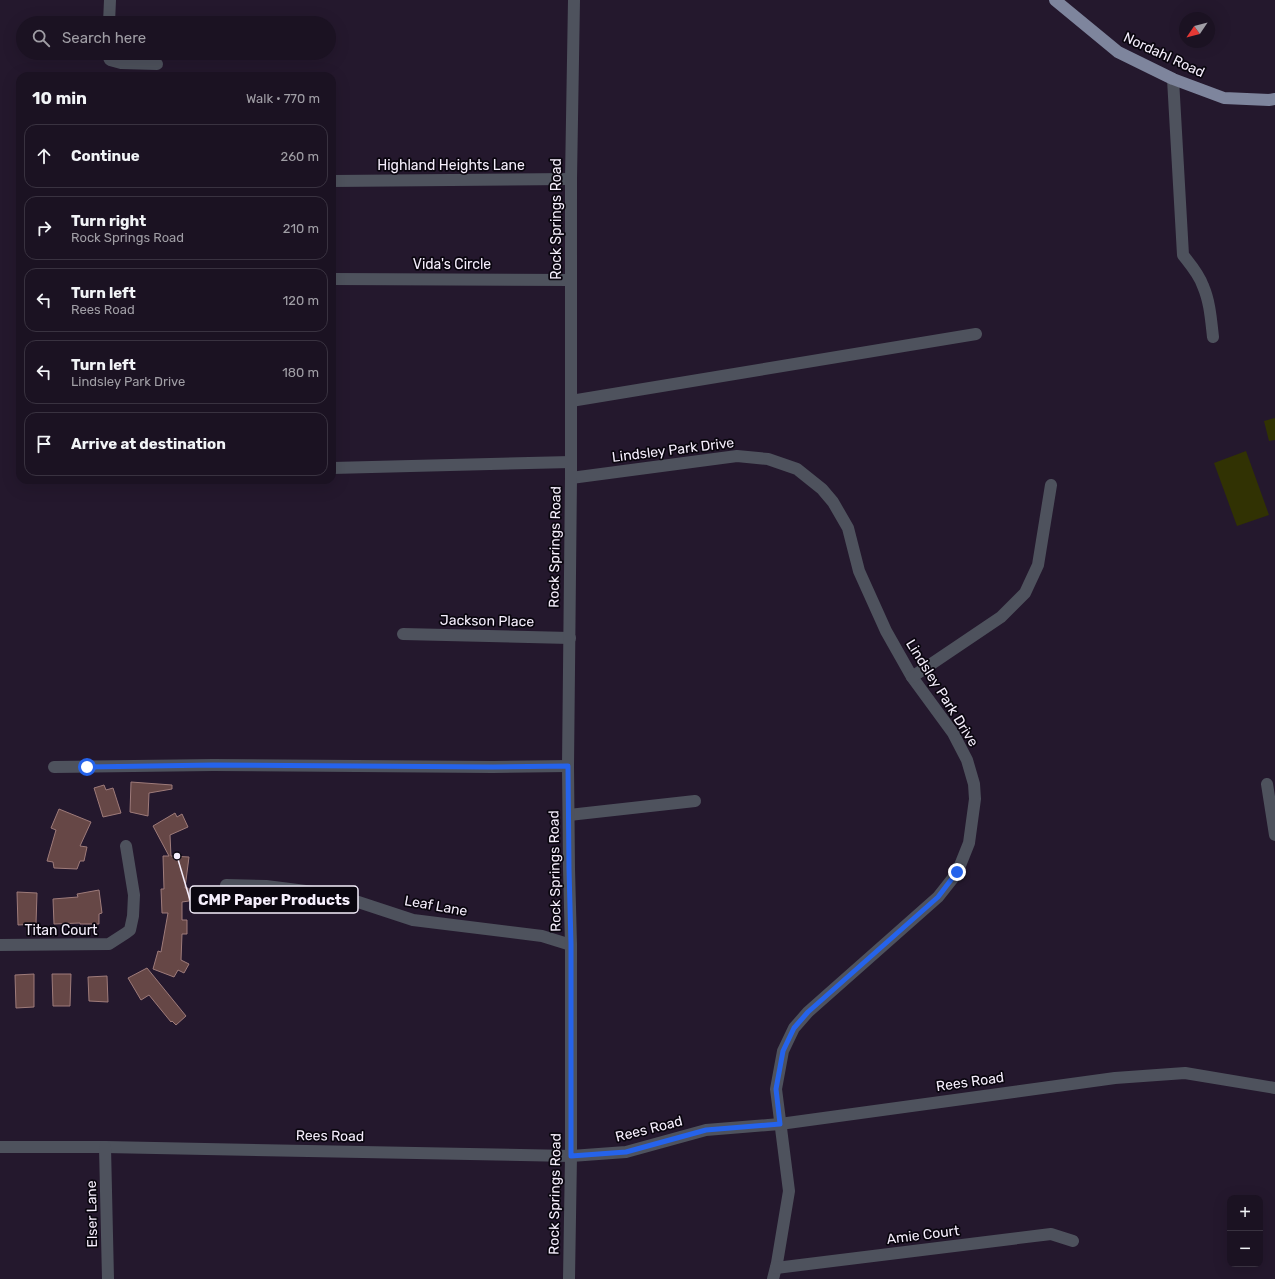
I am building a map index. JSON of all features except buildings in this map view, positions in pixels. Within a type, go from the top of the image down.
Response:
[{"type":"main road","name":"Nordahl Road","points":[[1055,0],[1118,52],[1173,79],[1224,98],[1275,99]]},
{"type":"street","points":[[109,16],[110,0]]},
{"type":"street","name":"Rock Springs Road","points":[[569,1279],[571,1156],[571,944],[568,766],[571,478],[571,179],[574,0]]},
{"type":"street","points":[[110,60],[121,63],[157,64]]},
{"type":"street","points":[[1173,79],[1183,254],[1204,286],[1211,317],[1213,337]]},
{"type":"street","name":"Highland Heights Lane","points":[[336,181],[571,179]]},
{"type":"street","name":"Vida's Circle","points":[[336,279],[571,280]]},
{"type":"street","points":[[571,401],[976,334]]},
{"type":"street","name":"Lindsley Park Drive","points":[[571,478],[737,456],[768,459],[797,469],[822,489],[833,502],[848,528],[859,571],[886,631],[912,677],[953,733],[967,760],[974,784],[975,799],[969,843],[957,872],[938,897],[808,1012],[794,1028],[783,1051],[776,1089],[789,1190],[774,1274]]},
{"type":"street","points":[[336,468],[571,462]]},
{"type":"street","points":[[912,677],[1002,617],[1025,593],[1038,565],[1051,485]]},
{"type":"street","name":"Jackson Place","points":[[403,634],[570,638]]},
{"type":"street","points":[[54,767],[213,765],[493,767],[568,766]]},
{"type":"street","points":[[1267,784],[1275,835]]},
{"type":"street","points":[[569,814],[696,801]]},
{"type":"street","name":"Titan Court","points":[[0,945],[109,944],[130,930],[133,916],[134,895],[126,846]]},
{"type":"street","name":"Leaf Lane","points":[[226,885],[266,886],[337,896],[413,920],[542,936],[571,944]]},
{"type":"street","name":"Rees Road","points":[[0,1147],[105,1147],[571,1156],[626,1152],[706,1130],[780,1124],[1115,1078],[1185,1073],[1275,1088]]},
{"type":"street","name":"Elser Lane","points":[[105,1147],[108,1279]]},
{"type":"street","name":"Amie Court","points":[[774,1274],[1051,1234],[1073,1241]]},
{"type":"shaded area","points":[[1275,418],[1275,440],[1269,441],[1264,421]]},
{"type":"shaded area","points":[[1246,451],[1269,515],[1237,526],[1214,463]]},
{"type":"place","name":"CMP Paper Products","points":[[177,856]]},
{"type":"route","points":[[87,767],[213,765],[493,767],[568,766],[571,944],[571,1156],[626,1152],[706,1130],[780,1124],[776,1089],[783,1051],[794,1028],[808,1012],[938,897],[957,872]]}]
